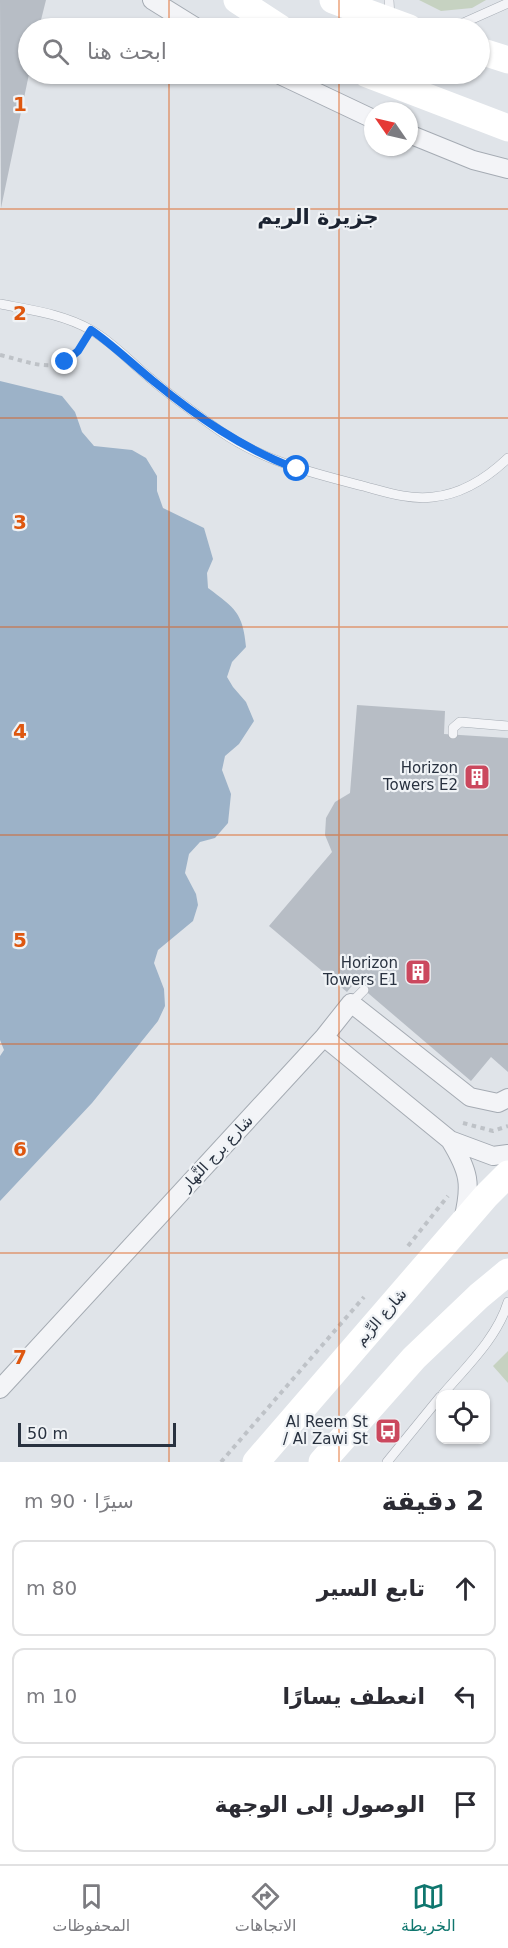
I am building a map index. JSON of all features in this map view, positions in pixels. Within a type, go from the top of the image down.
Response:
[{"type":"main road","points":[[237,0],[265,18]]},
{"type":"main road","points":[[335,1],[396,17]]},
{"type":"main road","points":[[490,48],[508,51]]},
{"type":"main road","points":[[490,54],[508,60]]},
{"type":"main road","points":[[393,84],[508,128]]},
{"type":"main road","name":"شارع الرِّيم","points":[[256,1462],[508,1174]]},
{"type":"main road","points":[[322,1462],[414,1358],[479,1296],[508,1272]]},
{"type":"street","points":[[152,0],[181,18]]},
{"type":"street","points":[[299,84],[364,115]]},
{"type":"street","points":[[459,110],[508,138]]},
{"type":"street","points":[[418,138],[473,160],[508,169]]},
{"type":"street","name":"شارع برج النَّهار","points":[[0,1389],[324,1037],[358,996],[470,1097],[498,1103],[508,1098]]},
{"type":"street","points":[[324,1037],[453,1135],[493,1156],[508,1154]]},
{"type":"street","points":[[453,1135],[464,1162],[468,1182],[463,1223]]},
{"type":"lane","points":[[474,18],[508,3]]},
{"type":"lane","points":[[0,304],[61,317],[91,330],[108,341],[150,379],[221,432],[267,458],[297,469],[412,498],[423,498],[453,493],[470,486],[486,477],[508,458]]},
{"type":"lane","points":[[453,734],[453,728],[460,722],[508,726]]},
{"type":"lane","points":[[447,1390],[487,1341],[508,1302]]},
{"type":"lane","points":[[387,1462],[436,1403]]},
{"type":"path","points":[[0,355],[52,366],[65,362],[78,351],[91,330]]},
{"type":"path","points":[[453,1135],[464,1122],[493,1131],[508,1126]]},
{"type":"path","points":[[406,1249],[453,1191]]},
{"type":"path","points":[[220,1462],[368,1293]]},
{"type":"green space","points":[[419,0],[486,0],[472,8],[441,11]]},
{"type":"green space","points":[[508,1351],[508,1383],[493,1366]]},
{"type":"water","points":[[0,381],[62,396],[75,412],[82,432],[94,446],[132,450],[146,458],[157,476],[157,491],[163,508],[204,528],[213,559],[207,573],[208,588],[236,612],[245,636],[246,647],[232,662],[227,677],[246,702],[254,721],[239,744],[225,756],[222,770],[231,794],[228,823],[215,838],[200,842],[189,854],[185,873],[196,894],[198,905],[193,921],[158,950],[154,963],[164,989],[165,1006],[158,1021],[92,1103],[0,1201],[0,1056],[4,1050],[0,1040]]},
{"type":"building","points":[[0,0],[46,0],[42,18],[18,18],[18,84],[27,84],[1,208]]},
{"type":"building","points":[[357,705],[445,711],[444,734],[508,738],[508,1072],[491,1057],[471,1081],[355,982],[347,992],[269,926],[332,852],[325,835],[326,818],[335,802],[350,793]]},
{"type":"place","name":"Horizon Towers E2","points":[[477,777]]},
{"type":"place","name":"Horizon Towers E1","points":[[418,972]]},
{"type":"place","name":"Al Reem St / Al Zawi St","points":[[388,1431]]},
{"type":"district","name":"جزيرة الريم","points":[[318,217]]},
{"type":"route","points":[[65,362],[78,351],[91,330],[108,341],[150,379],[221,432],[267,458],[297,469]]}]
